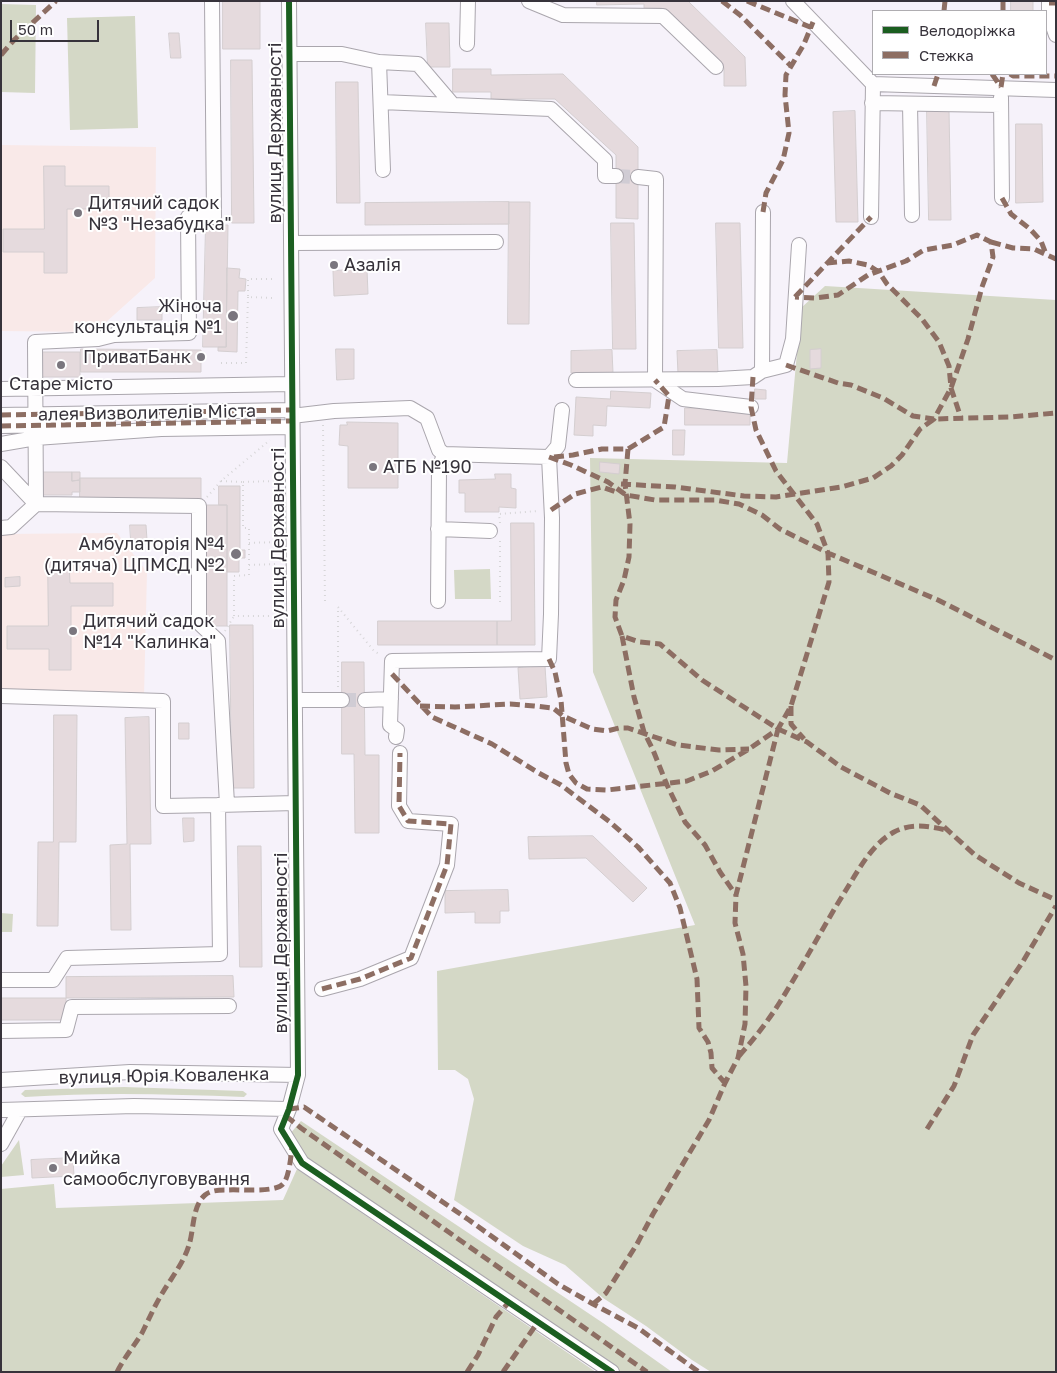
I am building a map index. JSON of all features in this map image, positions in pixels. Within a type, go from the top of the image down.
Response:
[{"type":"street","points":[[36,504],[35,342],[98,340],[114,335],[189,333],[188,217],[214,217],[212,1]]},
{"type":"street","name":"вулиця Державності","points":[[289,1],[298,1075],[289,1109],[281,1129],[302,1163],[612,1372]]},
{"type":"street","points":[[467,44],[468,1]]},
{"type":"street","points":[[529,1],[563,15],[663,16],[716,67]]},
{"type":"street","points":[[1049,1],[1049,15],[1056,35]]},
{"type":"street","points":[[798,4],[873,84],[1056,90]]},
{"type":"street","points":[[289,54],[342,54],[379,62],[418,64],[453,105]]},
{"type":"street","points":[[379,62],[383,170]]},
{"type":"street","points":[[870,217],[873,84]]},
{"type":"street","points":[[912,215],[916,104],[923,85]]},
{"type":"street","points":[[1001,88],[1002,198]]},
{"type":"street","points":[[381,102],[551,109],[604,160],[605,176],[616,176]]},
{"type":"street","points":[[872,103],[1001,105]]},
{"type":"street","points":[[638,178],[656,178],[655,380]]},
{"type":"street","points":[[762,371],[763,212]]},
{"type":"street","points":[[291,243],[496,242]]},
{"type":"street","points":[[576,380],[718,380],[753,377],[762,371],[786,365],[793,339],[799,245]]},
{"type":"street","points":[[655,380],[683,399],[751,407]]},
{"type":"street","points":[[1,389],[292,384]]},
{"type":"street","name":"алея Визволителів Міста","points":[[1,426],[292,418],[322,412],[410,408],[427,418],[439,450],[444,454]]},
{"type":"street","points":[[396,737],[397,730],[390,725],[392,661],[549,659],[552,614],[549,457],[558,446],[562,410]]},
{"type":"street","name":"алея Визволителів Міста","points":[[1,415],[36,426]]},
{"type":"street","points":[[1,444],[36,426]]},
{"type":"street","points":[[438,601],[439,470],[444,454],[549,457]]},
{"type":"street","points":[[1,467],[36,504]]},
{"type":"street","points":[[1,475],[1,482]]},
{"type":"street","points":[[1,528],[11,527],[36,504],[198,506],[199,623],[218,641],[223,805],[220,954],[67,958],[53,980],[1,980]]},
{"type":"street","points":[[438,529],[496,533]]},
{"type":"street","points":[[1,696],[163,702],[163,806],[295,803]]},
{"type":"street","points":[[294,700],[340,700]]},
{"type":"street","points":[[365,700],[391,700]]},
{"type":"street","points":[[322,989],[360,979],[411,958],[447,865],[451,824],[408,821],[399,806],[400,753]]},
{"type":"street","points":[[1,1031],[66,1030],[72,1007],[229,1006]]},
{"type":"street","name":"вулиця Юрія Коваленка","points":[[1,1080],[130,1072],[298,1075]]},
{"type":"street","name":"вулиця Юрія Коваленка","points":[[1,1110],[134,1106],[289,1109]]},
{"type":"street","points":[[1,1144],[20,1110]]},
{"type":"path","points":[[221,363],[246,363],[248,279],[272,279]]},
{"type":"path","points":[[248,297],[272,298]]},
{"type":"path","points":[[322,412],[325,602]]},
{"type":"path","points":[[198,506],[221,481],[274,437]]},
{"type":"path","points":[[221,481],[274,481]]},
{"type":"path","points":[[218,641],[234,616],[234,576],[249,576],[249,528],[243,528],[243,482]]},
{"type":"path","points":[[500,603],[496,533],[500,514],[551,510]]},
{"type":"path","points":[[249,544],[275,542]]},
{"type":"path","points":[[249,565],[276,564]]},
{"type":"path","points":[[340,700],[338,607],[374,651],[392,661]]},
{"type":"path","points":[[234,616],[276,616]]},
{"type":"shaded area","name":"Дитячий садок №3 \"Незабудка\"","points":[[1,145],[156,147],[155,278],[95,332],[1,331]]},
{"type":"shaded area","name":"Дитячий садок №14 \"Калинка\"","points":[[117,533],[147,572],[144,696],[1,690],[1,534]]},
{"type":"green space","points":[[1,4],[36,5],[35,93],[1,92]]},
{"type":"green space","points":[[135,16],[138,128],[70,130],[67,18]]},
{"type":"green space","points":[[825,286],[1056,300],[1056,1372],[711,1372],[603,1298],[565,1265],[523,1246],[454,1200],[474,1099],[468,1079],[455,1070],[438,1070],[437,971],[695,925],[593,672],[590,458],[787,463],[801,308]]},
{"type":"green space","points":[[490,569],[491,599],[455,599],[454,570]]},
{"type":"green space","points":[[1,913],[13,914],[12,932],[1,932]]},
{"type":"green space","points":[[124,1087],[243,1091],[247,1094],[244,1097],[80,1094],[25,1097],[21,1094],[25,1090]]},
{"type":"green space","points":[[301,1121],[603,1323],[672,1372],[620,1372],[283,1142]]},
{"type":"green space","points":[[19,1140],[24,1175],[1,1177],[1,1166]]},
{"type":"green space","points":[[297,1169],[596,1372],[1,1372],[1,1189],[54,1184],[56,1208],[283,1200]]},
{"type":"building","points":[[223,1],[260,1],[260,49],[223,49]]},
{"type":"building","points":[[597,1],[688,1],[745,57],[746,86],[724,86],[724,68],[720,62],[667,10],[644,8],[644,4],[597,5]]},
{"type":"building","points":[[1011,1],[1033,1],[1033,10],[1011,10]]},
{"type":"building","points":[[426,23],[449,23],[450,67],[428,67]]},
{"type":"building","points":[[169,33],[179,33],[181,58],[171,58]]},
{"type":"building","points":[[231,60],[252,60],[254,223],[232,223]]},
{"type":"building","points":[[453,69],[491,69],[491,75],[563,74],[638,147],[638,219],[616,218],[616,155],[555,99],[491,99],[491,92],[453,92]]},
{"type":"building","points":[[336,82],[358,82],[360,203],[337,203]]},
{"type":"building","points":[[927,109],[949,109],[951,220],[929,220]]},
{"type":"building","points":[[855,111],[858,222],[836,222],[833,112]]},
{"type":"building","points":[[1016,124],[1042,124],[1043,202],[1016,203]]},
{"type":"building","points":[[44,166],[65,166],[65,186],[109,186],[109,209],[67,209],[67,273],[44,273],[44,252],[3,252],[3,229],[44,229]]},
{"type":"building","points":[[509,202],[530,202],[529,324],[508,324]]},
{"type":"building","points":[[509,202],[509,224],[365,225],[365,203]]},
{"type":"building","points":[[611,223],[634,223],[636,349],[613,349]]},
{"type":"building","points":[[716,223],[740,223],[743,348],[719,348]]},
{"type":"building","points":[[206,225],[228,225],[226,347],[203,347]]},
{"type":"building","points":[[227,268],[240,269],[239,278],[246,279],[245,291],[238,291],[237,352],[218,351],[218,347],[226,347]]},
{"type":"building","points":[[367,269],[368,294],[334,296],[333,271]]},
{"type":"building","points":[[162,307],[162,320],[137,320],[137,308]]},
{"type":"building","points":[[81,349],[201,350],[201,372],[81,372]]},
{"type":"building","points":[[336,349],[354,349],[354,379],[337,380]]},
{"type":"building","points":[[821,349],[821,368],[810,369],[810,350]]},
{"type":"building","points":[[612,350],[613,373],[571,373],[571,351]]},
{"type":"building","points":[[717,350],[718,373],[678,374],[677,351]]},
{"type":"building","points":[[42,352],[80,352],[80,377],[42,377]]},
{"type":"building","points":[[755,389],[766,390],[766,399],[755,399]]},
{"type":"building","points":[[611,391],[651,393],[650,408],[607,406],[606,426],[593,425],[593,436],[574,435],[576,397],[610,399]]},
{"type":"building","points":[[685,408],[750,408],[750,425],[685,425]]},
{"type":"building","name":"АТБ №190","points":[[347,422],[398,423],[398,488],[348,488],[348,446],[339,445],[340,425],[347,425]]},
{"type":"building","points":[[673,430],[685,430],[684,455],[673,455]]},
{"type":"building","points":[[600,462],[620,464],[619,474],[600,472]]},
{"type":"building","points":[[38,472],[72,472],[72,481],[80,480],[80,492],[72,492],[72,495],[39,495]]},
{"type":"building","points":[[72,472],[80,472],[80,480],[72,481]]},
{"type":"building","points":[[495,474],[511,474],[511,488],[516,489],[516,508],[499,507],[499,512],[465,512],[465,493],[459,493],[459,480],[495,479]]},
{"type":"building","points":[[80,478],[201,478],[201,501],[80,501]]},
{"type":"building","points":[[219,486],[240,486],[240,550],[245,550],[245,558],[239,558],[239,572],[227,572],[227,505],[219,505]]},
{"type":"building","points":[[205,505],[227,505],[227,626],[205,626]]},
{"type":"building","points":[[511,523],[534,523],[535,645],[497,645],[497,621],[511,621]]},
{"type":"building","points":[[130,525],[146,525],[147,540],[131,540]]},
{"type":"building","points":[[48,562],[69,562],[70,583],[113,583],[113,606],[71,606],[71,670],[49,670],[49,649],[7,649],[7,626],[48,626]]},
{"type":"building","points":[[20,577],[20,586],[5,587],[5,578]]},
{"type":"building","points":[[378,621],[497,621],[497,645],[378,645]]},
{"type":"building","points":[[230,625],[253,625],[254,788],[232,788]]},
{"type":"building","points":[[342,662],[364,662],[365,755],[379,755],[379,833],[355,833],[354,754],[342,754]]},
{"type":"building","points":[[545,666],[547,697],[520,699],[518,668]]},
{"type":"building","points":[[54,715],[77,715],[76,842],[59,842],[58,926],[37,926],[38,842],[53,842]]},
{"type":"building","points":[[149,717],[151,844],[130,844],[131,930],[111,930],[110,845],[127,844],[125,718]]},
{"type":"building","points":[[179,723],[189,723],[189,739],[179,739]]},
{"type":"building","points":[[183,818],[194,818],[194,841],[184,842]]},
{"type":"building","points":[[593,836],[647,888],[633,902],[586,858],[529,859],[528,837]]},
{"type":"building","points":[[238,846],[261,846],[262,967],[240,967]]},
{"type":"building","points":[[508,890],[509,911],[500,911],[500,923],[475,923],[475,912],[445,913],[445,891]]},
{"type":"building","points":[[233,976],[234,997],[66,998],[66,977]]},
{"type":"building","points":[[1,998],[66,998],[66,1020],[1,1020]]},
{"type":"building","name":"Мийка самообслуговування","points":[[73,1158],[74,1176],[32,1178],[31,1160]]},
{"type":"tunnel","points":[[616,176],[638,177]]},
{"type":"tunnel","points":[[342,700],[365,700]]},
{"type":"marked path","points":[[1,55],[14,40],[56,1]]},
{"type":"marked path","points":[[722,1],[740,15],[791,66]]},
{"type":"marked path","points":[[747,1],[810,27]]},
{"type":"marked path","points":[[944,10],[945,1]]},
{"type":"marked path","points":[[1003,1],[1003,10]]},
{"type":"marked path","points":[[1049,3],[1056,3]]},
{"type":"marked path","points":[[763,212],[766,193],[783,160],[789,133],[785,95],[786,75],[804,44],[813,22]]},
{"type":"marked path","points":[[934,86],[938,75]]},
{"type":"marked path","points":[[993,75],[1001,87]]},
{"type":"marked path","points":[[1001,87],[1003,75]]},
{"type":"marked path","points":[[1012,75],[1056,76]]},
{"type":"marked path","points":[[1002,198],[1011,214],[1030,229],[1041,241],[1046,254]]},
{"type":"marked path","points":[[795,297],[871,217]]},
{"type":"marked path","points":[[786,365],[838,383],[851,385],[883,398],[913,416],[934,419],[951,388],[968,339],[982,287],[993,257],[991,242],[977,235],[953,245],[924,250],[906,261],[868,275],[838,295],[816,298],[795,297]]},
{"type":"marked path","points":[[991,242],[1013,248],[1034,249],[1056,259]]},
{"type":"marked path","points":[[827,263],[849,261],[868,265],[879,272],[887,284],[922,319],[939,342],[949,366],[951,388],[961,418]]},
{"type":"marked path","points":[[549,659],[555,672],[561,700],[566,763],[569,774],[576,783],[587,789],[607,790],[687,781],[712,771],[778,729],[791,706],[829,582],[828,553],[817,524],[776,471],[756,430],[751,407],[753,377]]},
{"type":"marked path","points":[[554,457],[602,449],[628,449],[664,427],[669,396],[655,380]]},
{"type":"marked path","points":[[1,415],[292,410]]},
{"type":"marked path","points":[[621,484],[675,487],[744,496],[776,497],[841,487],[873,478],[891,466],[902,455],[920,429],[934,419],[1010,417],[1056,413]]},
{"type":"marked path","points":[[1,426],[292,421]]},
{"type":"marked path","points":[[628,449],[625,484],[630,524],[629,557],[624,580],[616,600],[615,617],[622,636],[639,642],[660,644],[702,680],[778,729],[807,742],[841,767],[890,793],[920,805],[975,855],[1019,883],[1056,900]]},
{"type":"marked path","points":[[549,457],[608,482],[626,495],[655,500],[715,500],[739,504],[762,515],[780,529],[828,553],[938,600],[1056,660]]},
{"type":"marked path","points":[[551,510],[575,494],[602,487],[619,493]]},
{"type":"marked path","points":[[622,636],[634,697],[644,732],[667,785],[685,822],[705,845],[736,895]]},
{"type":"marked path","points":[[392,674],[432,717],[492,744],[561,785],[610,822],[638,847],[670,883],[680,908],[697,979],[699,1028],[708,1042],[712,1068],[725,1083]]},
{"type":"marked path","points":[[420,706],[455,707],[510,704],[553,708],[563,716],[592,729],[607,731],[628,728],[678,745],[719,750],[749,749]]},
{"type":"marked path","points":[[791,706],[791,724],[804,739]]},
{"type":"marked path","points":[[593,1304],[606,1293],[637,1244],[709,1120],[738,1058],[745,1024],[746,986],[743,954],[735,923],[736,895],[778,729]]},
{"type":"marked path","points":[[322,989],[360,979],[411,958],[447,865],[451,824],[408,821],[399,806],[400,753]]},
{"type":"marked path","points":[[739,1056],[771,1016],[861,866],[879,843],[894,832],[907,827],[927,827],[946,830]]},
{"type":"marked path","points":[[927,1129],[954,1086],[973,1035],[1022,963],[1056,906]]},
{"type":"marked path","points":[[289,1109],[304,1107],[469,1220],[558,1284],[638,1328],[699,1372]]},
{"type":"marked path","points":[[286,1116],[647,1372]]},
{"type":"marked path","points":[[117,1372],[142,1333],[160,1297],[187,1251],[196,1212],[201,1200],[207,1193],[216,1191],[265,1190],[279,1187],[287,1177],[292,1147]]},
{"type":"marked path","points":[[467,1372],[478,1355],[496,1317],[509,1302]]},
{"type":"marked path","points":[[503,1372],[538,1322]]},
{"type":"cycle path","points":[[289,1],[298,1075],[289,1109],[281,1129],[302,1163],[612,1372]]},
{"type":"place","name":"Дитячий садок №3 \"Незабудка\"","points":[[78,213]]},
{"type":"place","name":"Азалія","points":[[334,265]]},
{"type":"place","name":"Жіноча консультація №1","points":[[233,316]]},
{"type":"place","name":"ПриватБанк","points":[[201,357]]},
{"type":"place","name":"Старе місто","points":[[61,365]]},
{"type":"place","name":"АТБ №190","points":[[373,467]]},
{"type":"place","name":"Амбулаторія №4 (дитяча) ЦПМСД №2","points":[[236,554]]},
{"type":"place","name":"Дитячий садок №14 \"Калинка\"","points":[[73,631]]},
{"type":"place","name":"Мийка самообслуговування","points":[[53,1168]]}]
